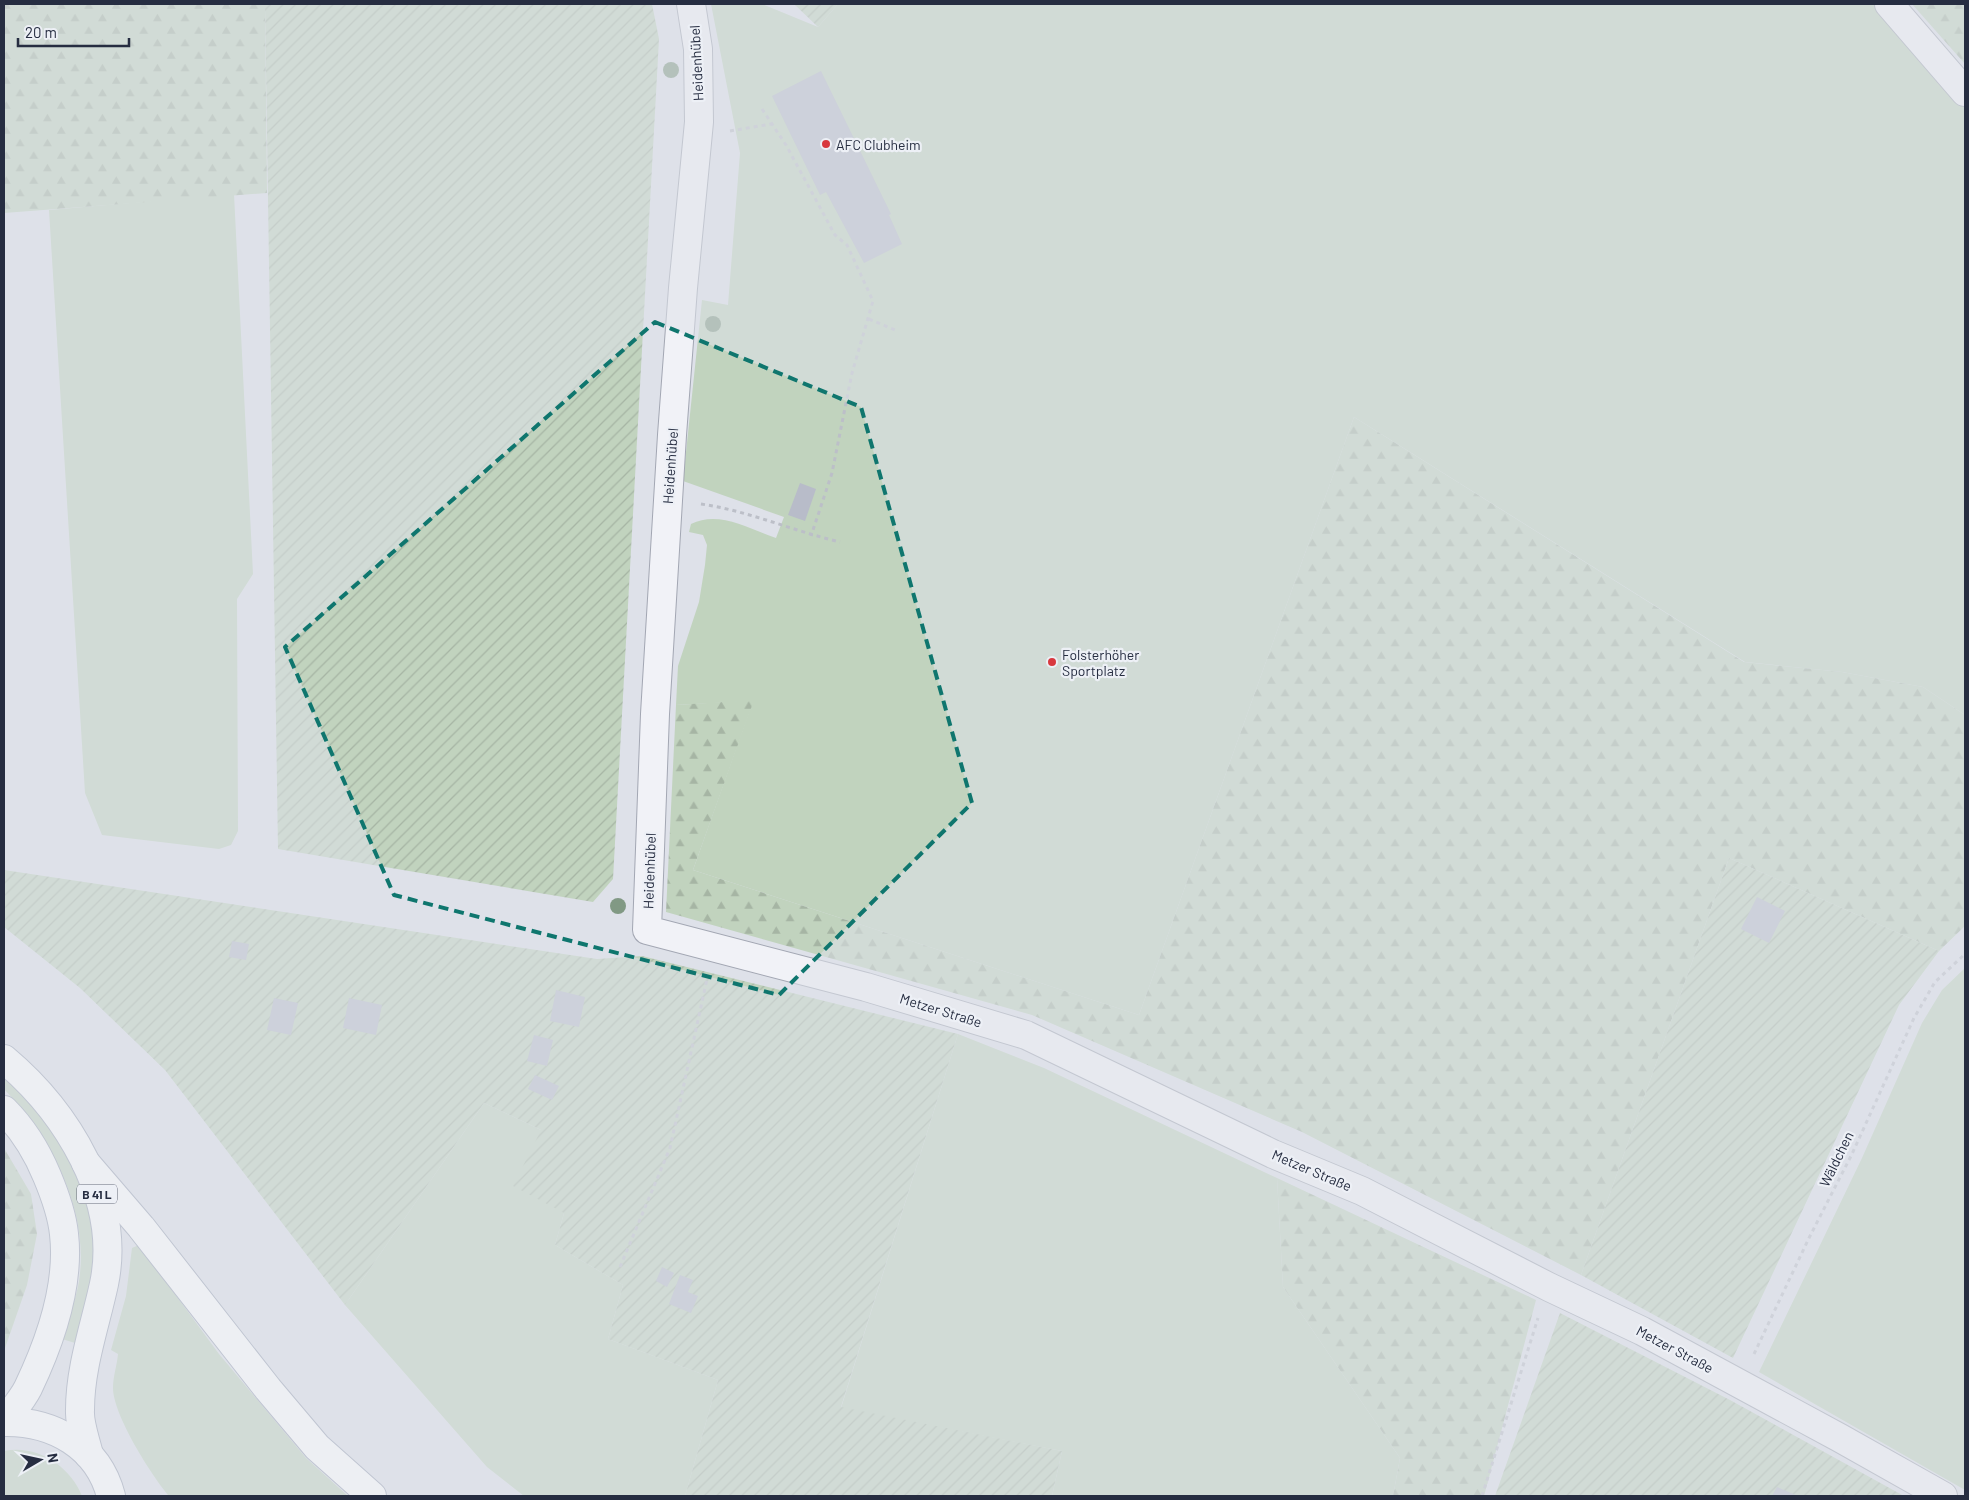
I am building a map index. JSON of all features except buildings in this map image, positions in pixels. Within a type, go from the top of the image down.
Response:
[{"type":"main road","name":"B 41 L","points":[[4,1059],[24,1076],[57,1114],[86,1164],[104,1214],[107,1253],[104,1282],[85,1357],[80,1412],[89,1455]]},
{"type":"main road","name":"B 41 L","points":[[4,1110],[14,1120],[40,1160],[57,1200],[64,1234],[64,1275],[47,1343],[28,1388],[4,1422]]},
{"type":"main road","points":[[86,1164],[141,1227],[268,1389],[317,1447],[372,1496]]},
{"type":"main road","points":[[4,1422],[23,1422],[52,1429],[77,1443],[89,1455],[102,1473],[112,1493]]},
{"type":"street","name":"Heidenhübel","points":[[647,930],[655,714],[668,501],[683,288],[698,137],[698,49],[691,4]]},
{"type":"street","points":[[1890,4],[1965,92]]},
{"type":"street","name":"Metzer Straße","points":[[647,930],[866,987],[1026,1035],[1273,1154],[1362,1191],[1549,1287],[1642,1331],[1943,1496]]},
{"type":"path","points":[[762,109],[786,145],[836,235],[846,245],[873,301],[852,373],[832,473],[811,536]]},
{"type":"path","points":[[698,137],[771,124]]},
{"type":"path","points":[[869,319],[895,330]]},
{"type":"path","points":[[668,501],[746,512],[811,536],[840,542]]},
{"type":"path","points":[[620,1267],[670,1148],[713,947]]},
{"type":"path","name":"Wäldchen","points":[[1739,1384],[1767,1330],[1809,1238],[1852,1154],[1914,1018],[1935,982],[1965,954]]},
{"type":"path","points":[[1482,1496],[1549,1287]]},
{"type":"highlighted area","points":[[655,322],[861,407],[972,803],[779,995],[394,895],[285,647]]},
{"type":"green space","points":[[4,4],[265,4],[267,193],[4,213]]},
{"type":"green space","points":[[265,4],[652,4],[659,39],[613,879],[593,902],[278,849]]},
{"type":"green space","points":[[711,4],[762,4],[818,27],[838,4],[1879,4],[1965,101],[1965,715],[1923,687],[1842,672],[1745,662],[1354,417],[1139,1015],[693,870],[753,701],[676,705],[678,666],[699,602],[707,545],[703,535],[689,532],[691,524],[702,520],[723,520],[734,522],[776,538],[784,517],[683,481],[702,300],[728,305],[740,153]]},
{"type":"green space","points":[[794,4],[838,4],[818,27]]},
{"type":"green space","points":[[1912,4],[1965,4],[1965,64]]},
{"type":"green space","points":[[234,194],[253,574],[237,599],[238,831],[231,845],[219,849],[102,835],[85,793],[49,210]]},
{"type":"green space","points":[[1354,417],[1744,662],[1842,672],[1923,687],[1965,715],[1965,926],[1939,951],[1729,858],[1581,1275],[1302,1132],[1032,1015],[666,912],[676,705],[754,700],[693,870],[1139,1015]]},
{"type":"green space","points":[[1729,858],[1939,951],[1899,1005],[1733,1358],[1581,1275]]},
{"type":"green space","points":[[4,870],[597,959],[642,956],[958,1034],[841,1407],[1062,1451],[1052,1496],[685,1496],[718,1380],[608,1339],[623,1285],[555,1245],[564,1213],[513,1186],[541,1130],[484,1103],[345,1305],[165,1070],[80,988],[4,927]]},
{"type":"green space","points":[[1965,968],[1965,1490],[1759,1372],[1862,1158],[1922,1023],[1942,990]]},
{"type":"green space","points":[[958,1034],[1044,1068],[1277,1178],[1283,1287],[1400,1458],[1393,1496],[1052,1496],[1062,1451],[841,1408]]},
{"type":"green space","points":[[4,1076],[48,1123],[74,1169],[86,1202],[93,1236],[94,1265],[88,1299],[75,1343],[62,1339],[79,1281],[81,1255],[79,1228],[63,1177],[51,1152],[37,1129],[4,1089]]},
{"type":"green space","points":[[484,1103],[541,1130],[564,1213],[555,1245],[623,1285],[608,1339],[718,1380],[685,1496],[524,1496],[487,1467],[345,1305]]},
{"type":"green space","points":[[4,1148],[31,1194],[37,1234],[27,1285],[4,1351]]},
{"type":"green space","points":[[1277,1178],[1536,1300],[1484,1496],[1393,1496],[1400,1458],[1283,1287]]},
{"type":"green space","points":[[139,1245],[219,1354],[306,1458],[348,1496],[169,1496],[144,1460],[126,1429],[119,1413],[113,1388],[118,1354],[111,1350],[126,1296],[132,1248]]},
{"type":"green space","points":[[1560,1313],[1730,1400],[1904,1496],[1495,1496]]},
{"type":"green space","points":[[4,1451],[28,1451],[40,1454],[51,1460],[69,1475],[77,1485],[82,1496],[4,1496]]},
{"type":"place","name":"AFC Clubheim","points":[[826,144]]},
{"type":"place","name":"Folsterhöher Sportplatz","points":[[1052,662]]}]
